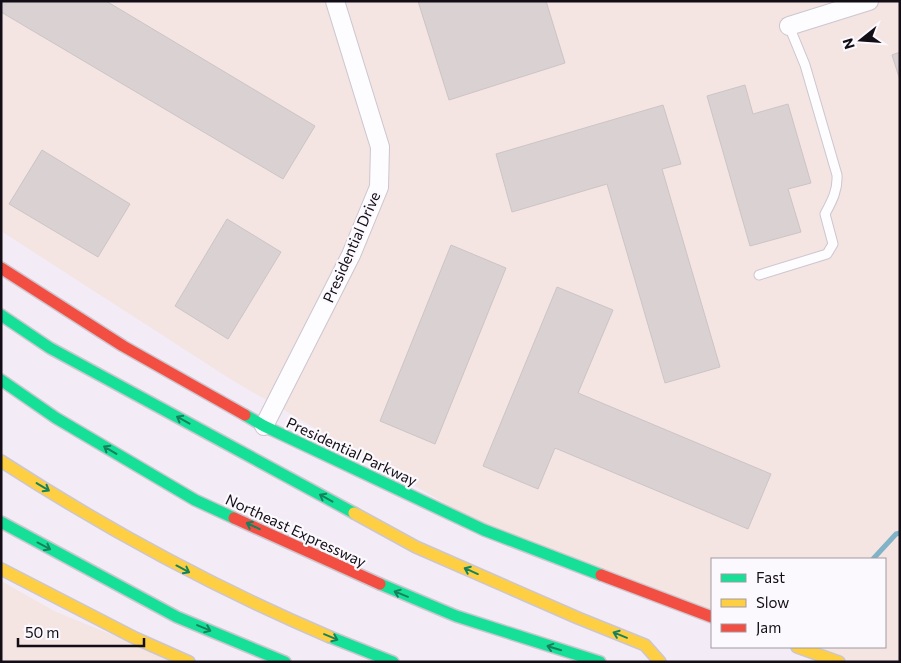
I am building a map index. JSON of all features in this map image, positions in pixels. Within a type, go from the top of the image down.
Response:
[{"type":"main road","name":"Presidential Parkway","points":[[1,268],[123,346],[264,426],[484,530],[711,617]]},
{"type":"main road","points":[[1,315],[50,348],[416,547],[578,618],[645,645],[660,662]]},
{"type":"main road","name":"Northeast Expressway","points":[[1,380],[56,418],[204,504],[385,587],[456,616],[600,662]]},
{"type":"main road","points":[[1,461],[97,520],[184,570],[274,613],[393,662]]},
{"type":"main road","points":[[1,522],[177,617],[284,662]]},
{"type":"main road","points":[[1,569],[136,638],[189,662]]},
{"type":"main road","points":[[800,648],[839,662]]},
{"type":"street","name":"Presidential Drive","points":[[264,426],[351,255],[379,187],[380,147],[335,1]]},
{"type":"street","points":[[790,26],[869,1]]},
{"type":"lane","points":[[759,275],[826,254],[833,244],[825,214],[836,192],[838,185],[837,175],[805,65],[790,26]]},
{"type":"shaded area","points":[[1,1],[900,1],[900,662],[850,662],[808,648],[886,648],[886,558],[711,558],[711,616],[543,560],[232,380],[1,231]]},
{"type":"shaded area","points":[[1,581],[54,611],[178,662],[1,662]]},
{"type":"building","points":[[1,1],[106,1],[315,126],[283,179],[1,12]]},
{"type":"building","points":[[418,1],[546,1],[565,63],[449,100]]},
{"type":"building","points":[[900,52],[900,80],[892,55]]},
{"type":"building","points":[[745,85],[753,114],[788,104],[811,183],[788,189],[801,232],[750,246],[707,96]]},
{"type":"building","points":[[663,105],[681,164],[662,169],[720,367],[665,383],[607,184],[512,212],[496,154]]},
{"type":"building","points":[[42,150],[130,204],[98,257],[9,204]]},
{"type":"building","points":[[227,219],[281,252],[228,339],[175,306]]},
{"type":"building","points":[[451,245],[506,268],[435,444],[380,421]]},
{"type":"building","points":[[557,287],[613,310],[578,393],[771,474],[748,529],[555,448],[538,489],[483,466]]},
{"type":"waterway","points":[[874,558],[896,534],[900,533]]},
{"type":"traffic: fast","points":[[1,315],[50,348],[354,513]]},
{"type":"traffic: fast","points":[[1,380],[56,418],[195,500],[234,518]]},
{"type":"traffic: fast","points":[[245,415],[264,426],[484,530],[601,575]]},
{"type":"traffic: fast","points":[[1,522],[177,617],[285,662]]},
{"type":"traffic: fast","points":[[380,584],[456,616],[600,662]]},
{"type":"traffic: fast","points":[[330,637],[393,662]]},
{"type":"traffic: slow","points":[[1,461],[121,534],[203,578],[330,637]]},
{"type":"traffic: slow","points":[[354,513],[416,547],[578,618],[645,645],[660,662]]},
{"type":"traffic: slow","points":[[1,569],[135,638],[189,662]]},
{"type":"traffic: slow","points":[[800,648],[839,662]]},
{"type":"traffic: jam","points":[[1,268],[123,346],[245,415]]},
{"type":"traffic: jam","points":[[234,518],[380,584]]},
{"type":"traffic: jam","points":[[601,575],[711,617]]}]
